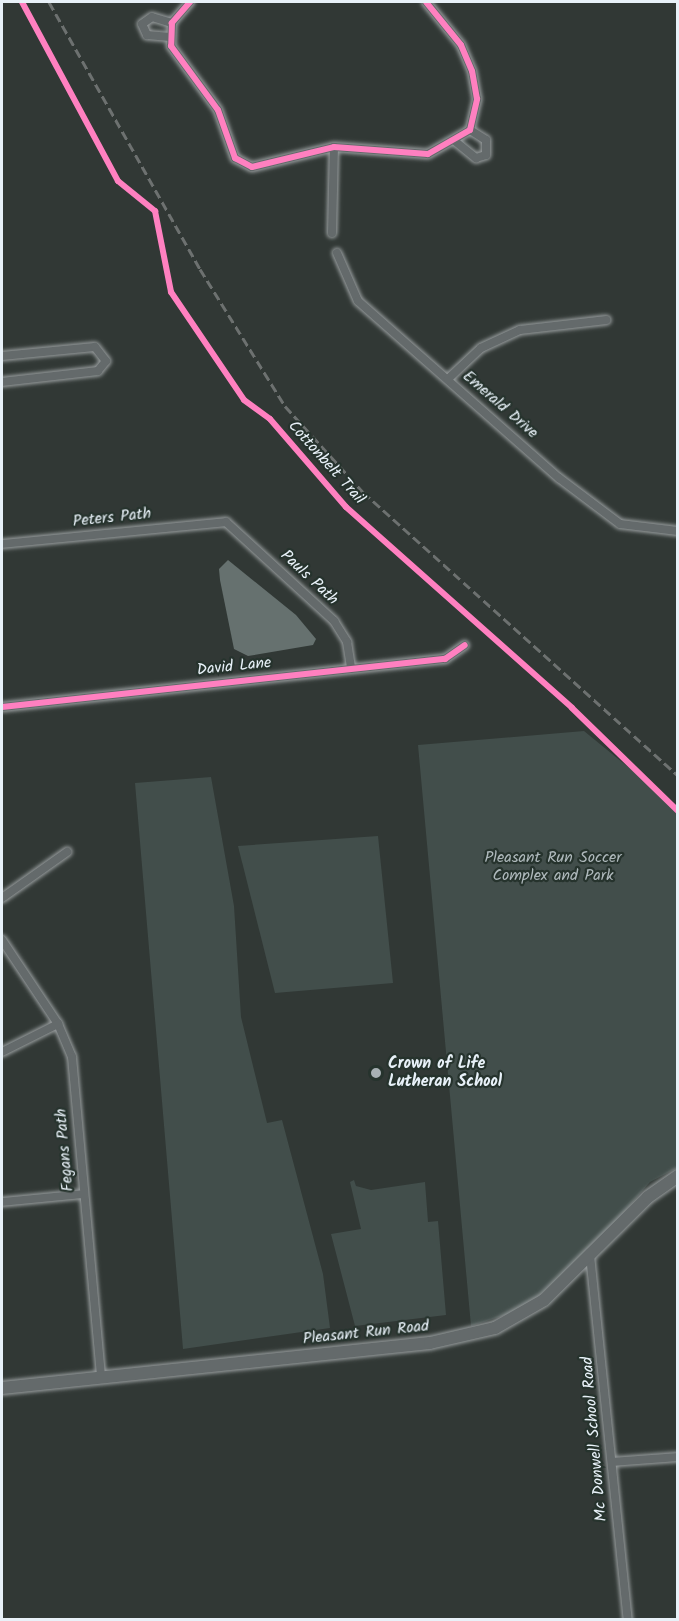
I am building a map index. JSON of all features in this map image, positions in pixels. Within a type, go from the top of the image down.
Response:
[{"type":"main road","name":"Pleasant Run Road","points":[[2,1389],[459,1339],[528,1311],[590,1255],[648,1197],[678,1176]]},
{"type":"street","points":[[190,2],[172,23],[170,37],[178,60],[218,110],[239,163],[270,164],[334,147],[428,154],[456,142],[470,130],[477,99],[472,70],[461,45],[426,2]]},
{"type":"street","points":[[170,37],[147,35],[142,24],[152,17],[172,23]]},
{"type":"street","points":[[456,142],[476,158],[486,155],[486,140],[470,130]]},
{"type":"street","points":[[332,233],[334,147]]},
{"type":"street","name":"Emerald Drive","points":[[337,254],[358,301],[602,513],[630,528],[678,531]]},
{"type":"street","points":[[448,379],[481,348],[520,330],[606,320]]},
{"type":"street","points":[[2,356],[95,347],[106,361],[98,371],[2,382]]},
{"type":"street","name":"Peters Path","points":[[2,544],[226,522]]},
{"type":"street","name":"Pauls Path","points":[[226,522],[334,621],[347,642],[351,668]]},
{"type":"street","name":"David Lane","points":[[2,707],[446,659],[465,645]]},
{"type":"street","points":[[2,898],[67,852]]},
{"type":"street","name":"Fegans Path","points":[[2,939],[58,1024],[72,1057],[102,1377]]},
{"type":"street","points":[[2,1052],[58,1024]]},
{"type":"street","points":[[2,1202],[84,1194]]},
{"type":"street","name":"Mc Donwell School Road","points":[[590,1255],[628,1620]]},
{"type":"street","points":[[612,1462],[678,1457]]},
{"type":"green space","name":"Pleasant Run Soccer Complex and Park","points":[[584,731],[677,807],[677,1168],[650,1182],[601,1239],[524,1309],[471,1326],[418,745]]},
{"type":"green space","points":[[211,777],[234,906],[241,1017],[267,1123],[282,1120],[323,1274],[330,1328],[183,1349],[135,783]]},
{"type":"green space","points":[[378,836],[393,983],[275,993],[238,846]]},
{"type":"green space","points":[[354,1180],[356,1186],[371,1190],[425,1182],[428,1222],[438,1221],[446,1315],[355,1326],[331,1234],[361,1229],[350,1182]]},
{"type":"shaded area","points":[[228,560],[296,615],[316,639],[313,645],[248,656],[234,649],[219,569]]},
{"type":"railway","points":[[49,2],[200,269],[285,406],[363,492],[678,776]]},
{"type":"cycle path","name":"Cottonbelt Trail","points":[[22,2],[118,181],[155,211],[171,292],[244,400],[270,419],[346,507],[572,708],[678,811]]},
{"type":"cycle path","points":[[190,2],[172,23],[171,46],[218,110],[235,158],[252,167],[334,147],[428,154],[470,130],[477,99],[472,71],[461,45],[426,2]]},
{"type":"cycle path","points":[[2,707],[445,659],[465,645]]},
{"type":"place","name":"Crown of Life Lutheran School","points":[[376,1073]]}]
